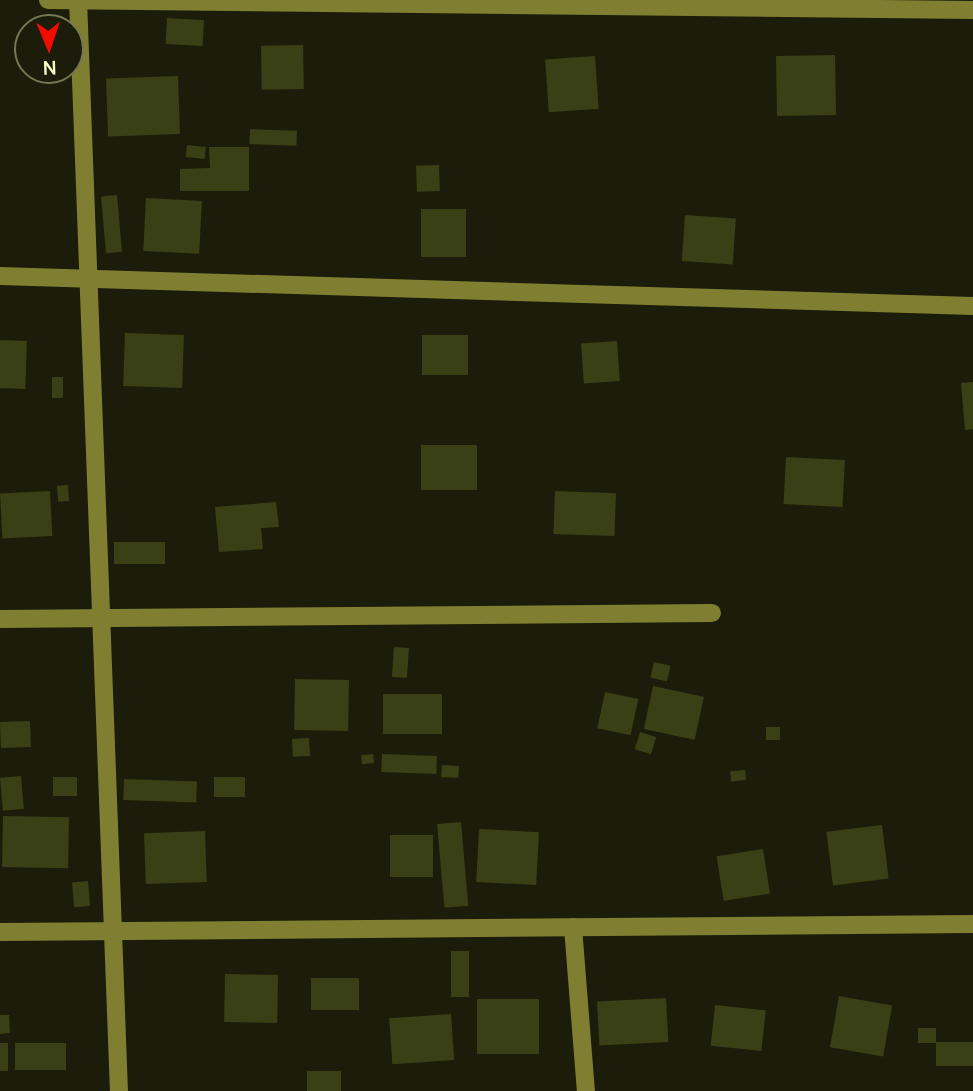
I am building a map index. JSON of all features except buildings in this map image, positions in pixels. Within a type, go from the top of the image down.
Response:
[{"type":"street","points":[[48,0],[973,9]]},
{"type":"street","points":[[78,0],[119,1091]]},
{"type":"street","points":[[0,276],[89,276],[973,306]]},
{"type":"street","points":[[0,619],[712,614]]},
{"type":"street","points":[[0,932],[973,923]]},
{"type":"street","points":[[573,927],[586,1091]]}]
